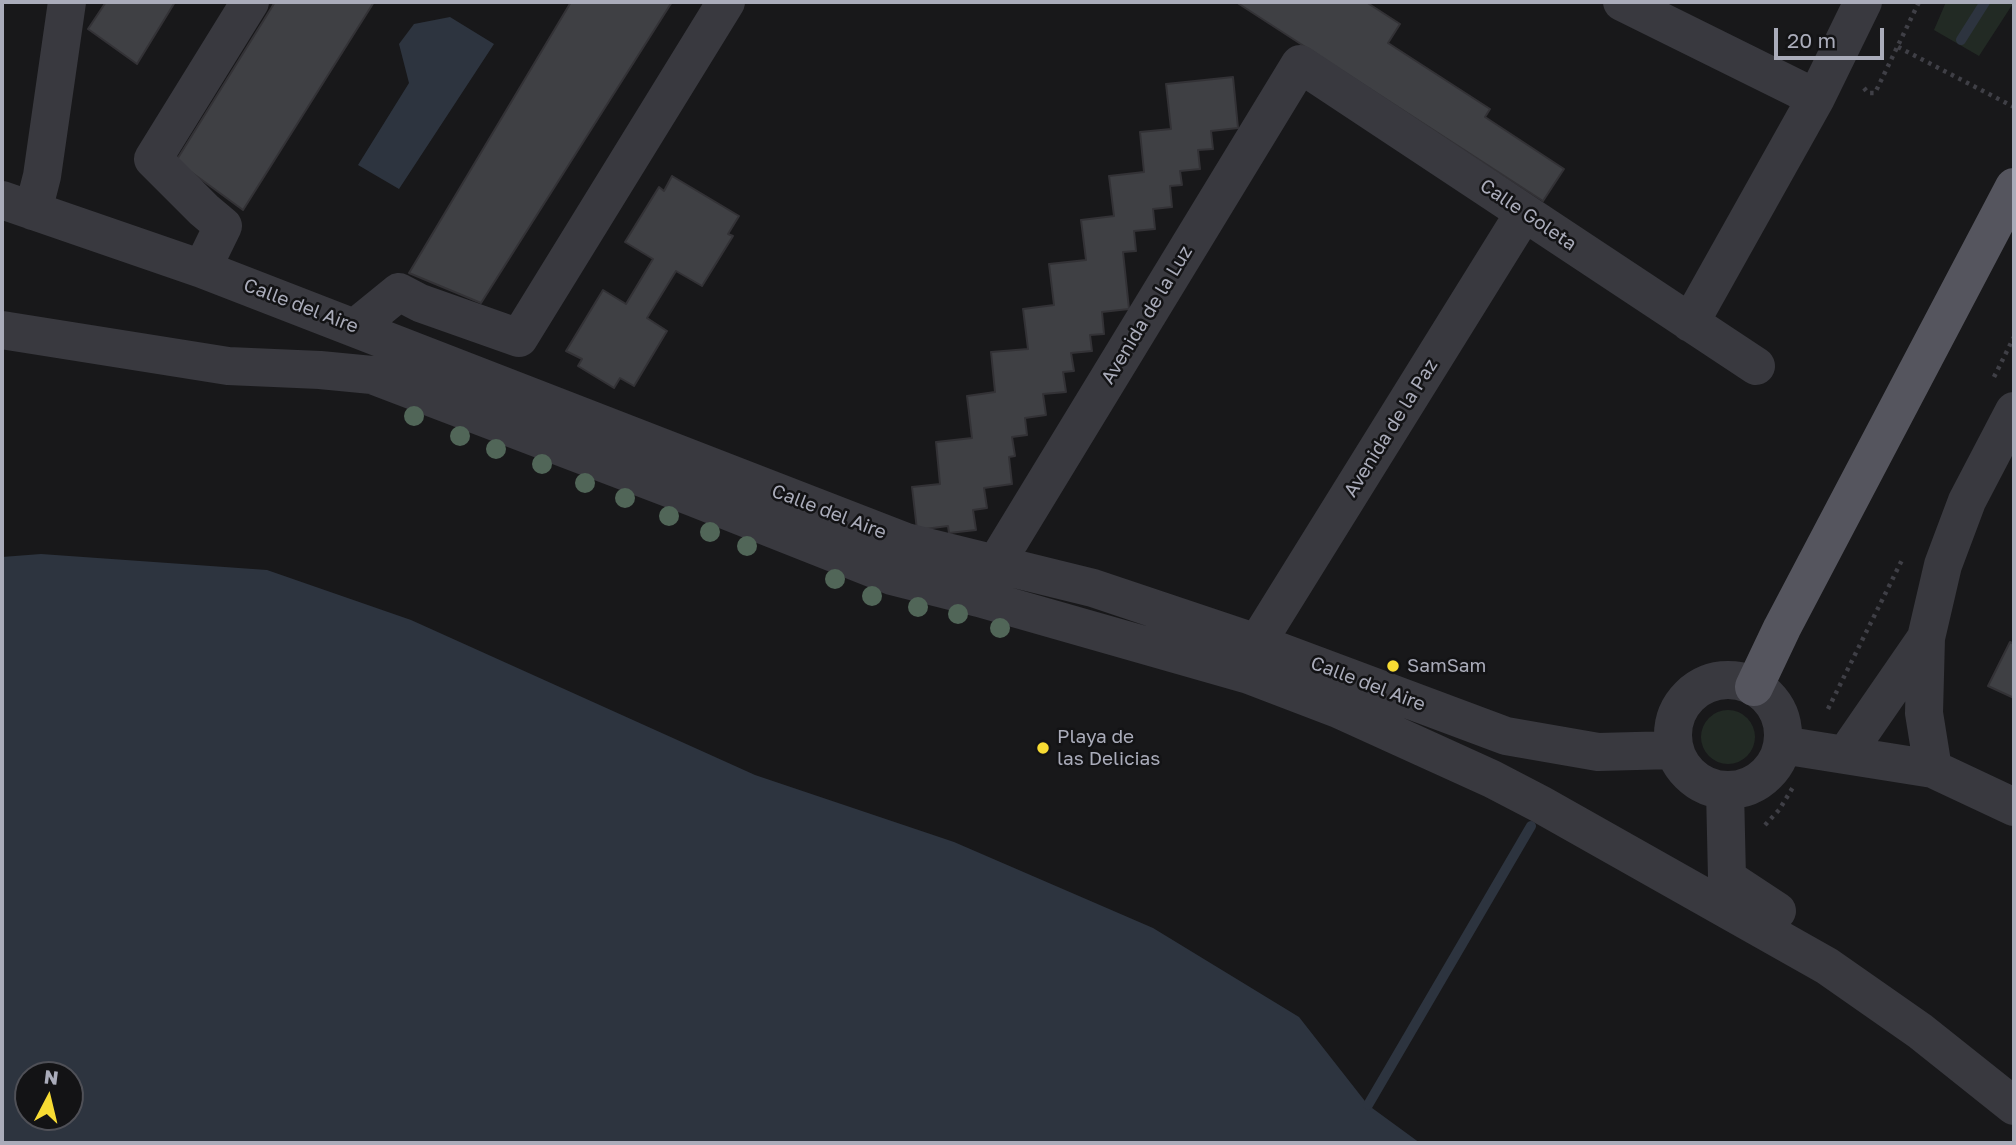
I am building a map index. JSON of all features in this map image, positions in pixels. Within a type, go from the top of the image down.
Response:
[{"type":"main road","points":[[1754,687],[1782,628],[2014,187]]},
{"type":"street","points":[[202,268],[223,226],[153,159],[250,2]]},
{"type":"street","points":[[356,327],[398,292],[420,303],[519,338],[726,2]]},
{"type":"street","points":[[1622,2],[1816,98]]},
{"type":"street","points":[[1690,323],[1816,98],[1863,2]]},
{"type":"street","points":[[17,206],[42,176],[71,10]]},
{"type":"street","name":"Calle Goleta","points":[[1300,64],[1756,366]]},
{"type":"street","name":"Avenida de la Luz","points":[[995,565],[1300,64]]},
{"type":"street","name":"Calle del Aire","points":[[17,206],[202,268],[906,542],[1093,588],[1257,643],[1506,736],[1598,752],[1674,750]]},
{"type":"street","name":"Avenida de la Paz","points":[[1257,643],[1524,213]]},
{"type":"street","points":[[2,330],[228,366],[372,375],[892,576],[1236,671],[1338,709],[1528,797],[1827,966],[1920,1031],[2014,1107]]},
{"type":"street","points":[[1933,769],[1924,713],[1926,638],[1943,565],[1967,500],[2014,411]]},
{"type":"street","points":[[1846,754],[1926,638]]},
{"type":"street","points":[[1734,680],[1754,687],[1770,701],[1779,714],[1782,745],[1773,766],[1757,782],[1740,789],[1724,790],[1708,787],[1693,778],[1681,766],[1674,750],[1673,729],[1680,708],[1693,692],[1712,683],[1734,680]]},
{"type":"street","points":[[1782,745],[1933,769],[2014,807]]},
{"type":"street","points":[[1724,790],[1727,878],[1885,981],[2014,1081]]},
{"type":"path","points":[[1870,77],[1864,88],[1872,94],[1900,48],[1919,2]]},
{"type":"path","points":[[1900,48],[2014,107]]},
{"type":"shaded area","points":[[1946,2],[2014,2],[1979,56],[1934,30]]},
{"type":"shaded area","points":[[450,17],[494,44],[399,189],[358,165],[409,83],[399,44],[414,24]]},
{"type":"shaded area","points":[[41,554],[267,570],[411,620],[755,775],[954,842],[1153,928],[1299,1017],[1368,1105],[1420,1143],[2,1143],[2,557]]},
{"type":"shaded area","points":[[1728,710],[1747,718],[1755,737],[1747,756],[1728,764],[1709,756],[1701,737],[1709,718]]},
{"type":"building","points":[[106,2],[175,2],[137,64],[88,29]]},
{"type":"building","points":[[275,2],[374,2],[243,210],[176,161]]},
{"type":"building","points":[[571,2],[672,2],[481,303],[409,273]]},
{"type":"building","points":[[1236,2],[1366,2],[1400,24],[1388,43],[1490,109],[1485,117],[1564,169],[1543,201]]},
{"type":"building","points":[[1233,77],[1238,128],[1211,131],[1213,149],[1198,150],[1200,169],[1180,171],[1182,185],[1170,186],[1172,207],[1153,209],[1155,229],[1134,231],[1136,251],[1123,252],[1129,309],[1102,312],[1104,334],[1090,335],[1092,351],[1071,353],[1074,371],[1063,372],[1066,392],[1043,394],[1046,415],[1025,418],[1027,435],[1012,437],[1015,456],[1009,457],[1012,484],[984,488],[987,508],[973,510],[976,530],[949,533],[948,526],[917,530],[912,487],[940,484],[936,442],[972,438],[967,396],[995,392],[991,352],[1028,349],[1023,309],[1054,305],[1049,264],[1086,260],[1081,220],[1114,216],[1109,176],[1144,172],[1140,132],[1171,129],[1166,84]]},
{"type":"building","points":[[672,176],[739,216],[728,234],[733,236],[702,286],[676,271],[647,318],[667,331],[634,386],[620,378],[614,388],[578,366],[582,359],[566,351],[603,290],[626,304],[653,259],[625,242],[659,187],[664,191]]},
{"type":"building","points":[[2010,642],[2014,644],[2014,698],[1988,686]]},
{"type":"waterway","points":[[1961,40],[1985,2]]},
{"type":"waterway","points":[[1368,1105],[1531,826]]},
{"type":"place","name":"SamSam","points":[[1393,666]]},
{"type":"place","name":"Playa de las Delicias","points":[[1043,748]]}]
